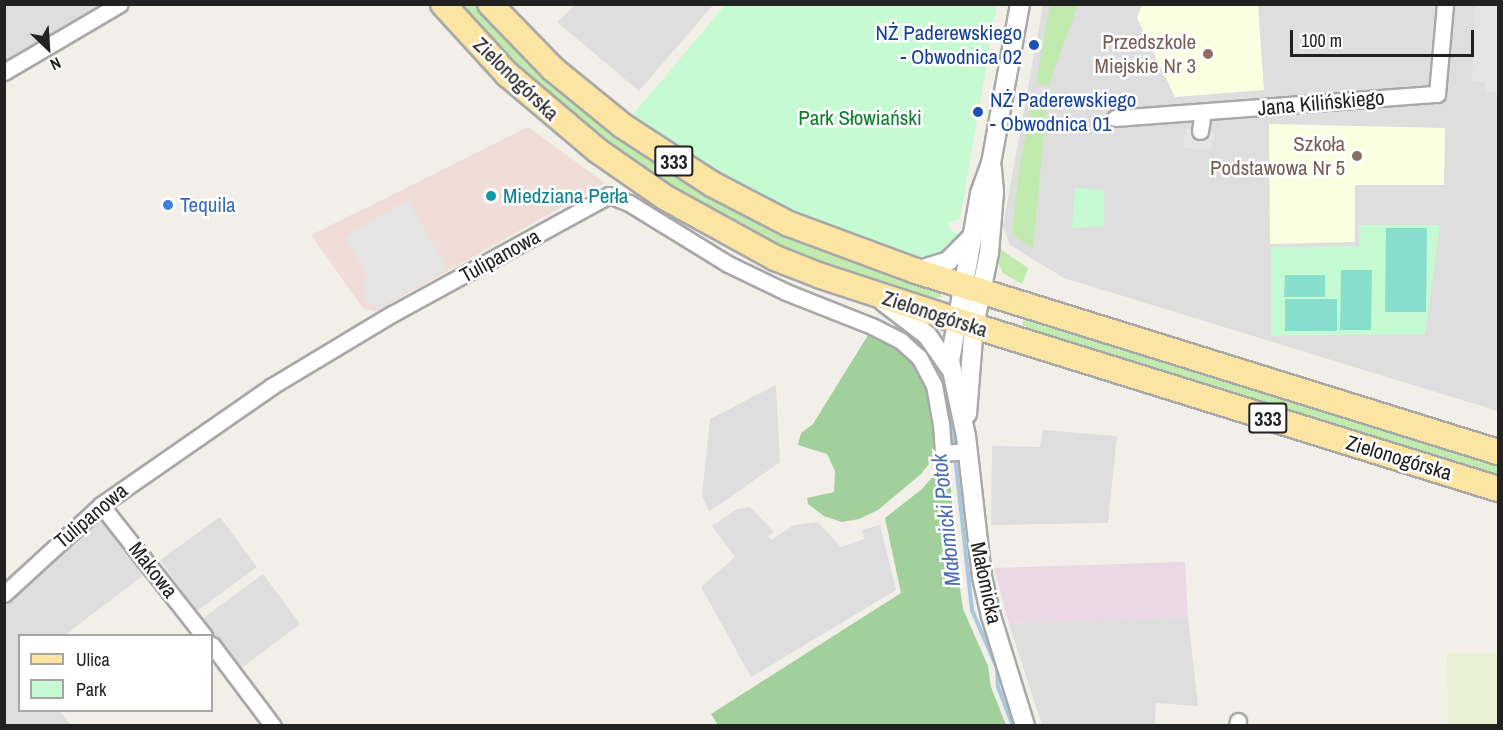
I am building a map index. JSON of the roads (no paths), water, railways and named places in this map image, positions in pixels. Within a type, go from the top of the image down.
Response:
[{"type":"main road","name":"Zielonogórska","points":[[442,4],[491,58],[547,110],[641,181],[704,220],[775,258],[873,294],[965,324],[1498,489]]},
{"type":"main road","name":"Zielonogórska","points":[[490,4],[532,48],[585,96],[637,135],[692,172],[789,224],[916,271],[1498,452]]},
{"type":"street","points":[[4,72],[120,4]]},
{"type":"street","points":[[965,324],[973,288],[972,237],[981,190],[991,163],[1020,4]]},
{"type":"street","name":"Jana Kilińskiego","points":[[1115,118],[1437,94],[1445,4]]},
{"type":"street","points":[[1200,131],[1203,112]]},
{"type":"street","points":[[973,288],[988,259],[994,192],[991,163]]},
{"type":"street","name":"Tulipanowa","points":[[4,594],[102,505],[193,438],[326,352],[594,201],[609,195],[629,203],[728,264],[786,292],[891,335],[919,357],[934,386],[941,423],[943,453],[960,448]]},
{"type":"street","points":[[916,271],[948,261],[972,237]]},
{"type":"street","points":[[873,294],[927,334],[951,370]]},
{"type":"street","name":"Małomicka","points":[[965,324],[951,351],[960,448],[986,595],[1026,726]]},
{"type":"street","name":"Małomicka","points":[[960,448],[965,324]]},
{"type":"street","name":"Makowa","points":[[102,505],[202,634]]},
{"type":"street","points":[[213,646],[273,726]]},
{"type":"waterway","name":"Małomicki Potok","points":[[896,327],[916,337]]},
{"type":"waterway","name":"Małomicki Potok","points":[[941,368],[946,383]]},
{"type":"waterway","name":"Małomicki Potok","points":[[949,396],[954,449]]},
{"type":"waterway","name":"Małomicki Potok","points":[[955,456],[972,610],[997,668],[998,687],[1013,726]]},
{"type":"place","name":"NŻ Paderewskiego - Obwodnica 02","points":[[1034,45]]},
{"type":"place","name":"Przedszkole Miejskie Nr 3","points":[[1208,54]]},
{"type":"place","name":"NŻ Paderewskiego - Obwodnica 01","points":[[978,112]]},
{"type":"place","name":"Szkoła Podstawowa Nr 5","points":[[1357,156]]},
{"type":"place","name":"Miedziana Perła","points":[[491,196]]},
{"type":"place","name":"Tequila","points":[[168,205]]},
{"type":"park label","name":"Park Słowiański","points":[[860,118]]}]
